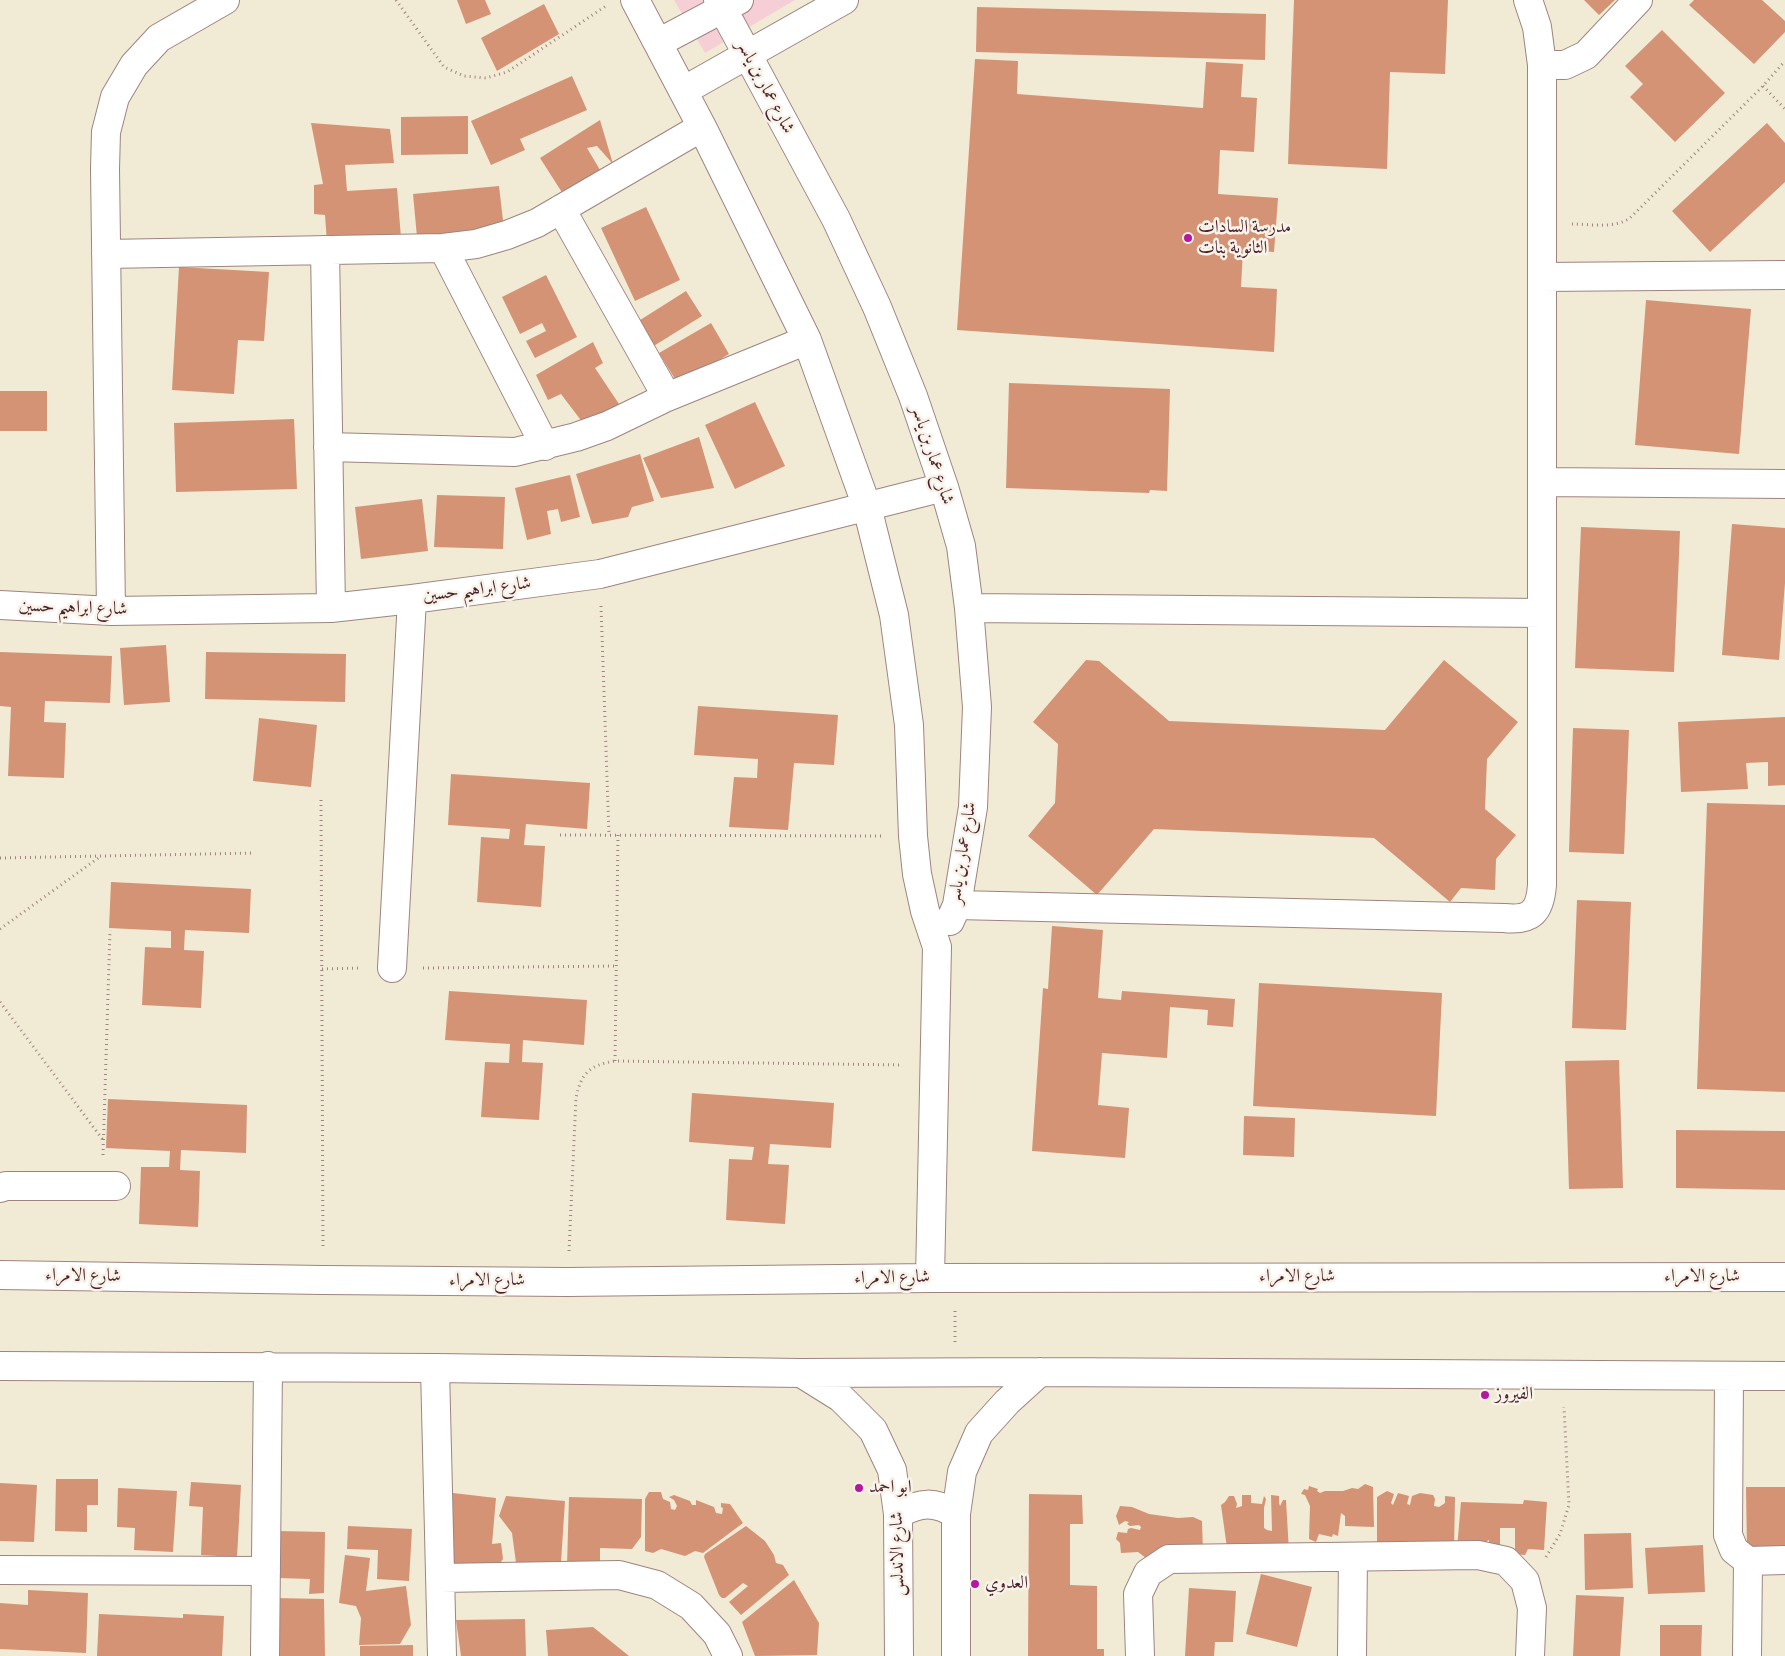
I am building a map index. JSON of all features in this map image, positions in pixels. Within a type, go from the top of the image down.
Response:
[{"type":"street","points":[[111,611],[106,132],[115,97],[134,65],[159,38],[225,0]]},
{"type":"street","name":"شارع عمار بن ياسر","points":[[635,0],[702,127],[807,340],[867,507],[894,615],[909,725],[913,836],[919,883],[925,911],[937,947],[934,1065],[942,1278]]},
{"type":"street","points":[[683,92],[844,0]]},
{"type":"street","points":[[957,905],[1519,919],[1533,912],[1541,900],[1542,65],[1538,27],[1528,0]]},
{"type":"street","points":[[1542,65],[1565,65],[1586,55],[1638,0]]},
{"type":"street","points":[[658,43],[727,3]]},
{"type":"street","name":"شارع عمار بن ياسر","points":[[727,3],[748,54],[836,220],[877,307],[913,396],[944,487],[961,546],[969,608],[976,717],[972,806],[957,905],[937,947]]},
{"type":"street","points":[[106,254],[443,248],[476,244],[507,235],[537,223],[702,127]]},
{"type":"street","points":[[561,209],[667,397]]},
{"type":"street","points":[[443,248],[545,446]]},
{"type":"street","points":[[325,250],[331,608]]},
{"type":"street","points":[[1542,277],[1785,275]]},
{"type":"street","points":[[328,448],[508,452],[545,446],[607,426],[667,397],[807,340]]},
{"type":"street","points":[[1542,482],[1785,484]]},
{"type":"street","name":"شارع ابراهيم حسين","points":[[0,605],[111,611],[331,608],[412,598],[600,574],[944,487]]},
{"type":"street","points":[[392,968],[412,598]]},
{"type":"street","points":[[969,608],[1542,613]]},
{"type":"street","points":[[0,1188],[6,1186],[109,1186]]},
{"type":"street","name":"شارع الامراء","points":[[0,1275],[567,1282],[942,1278],[1785,1277]]},
{"type":"street","points":[[0,1366],[268,1366],[801,1373],[1040,1372],[1785,1376]]},
{"type":"street","points":[[265,1656],[268,1366]]},
{"type":"street","points":[[435,1368],[442,1656]]},
{"type":"street","points":[[956,1656],[956,1514],[962,1472],[979,1433],[1007,1402],[1040,1372]]},
{"type":"street","name":"شارع الاندلس","points":[[801,1373],[841,1398],[872,1430],[892,1470],[898,1514],[899,1656]]},
{"type":"street","points":[[1729,1376],[1728,1535],[1734,1550],[1748,1561],[1785,1560]]},
{"type":"street","points":[[898,1514],[912,1506],[927,1504],[943,1506],[956,1514]]},
{"type":"street","points":[[1140,1656],[1138,1594],[1148,1573],[1169,1559],[1478,1555],[1506,1561],[1525,1581],[1532,1608],[1530,1656]]},
{"type":"street","points":[[1352,1656],[1353,1557]]},
{"type":"street","points":[[1747,1656],[1748,1561]]},
{"type":"street","points":[[0,1570],[266,1570]]},
{"type":"street","points":[[441,1578],[619,1575],[657,1585],[691,1606],[718,1634],[728,1656]]},
{"type":"path","points":[[396,0],[444,67],[464,76],[486,78],[507,72],[606,6]]},
{"type":"path","points":[[1542,222],[1622,224],[1763,86],[1785,61]]},
{"type":"path","points":[[1763,86],[1785,109]]},
{"type":"path","points":[[600,574],[609,835]]},
{"type":"path","points":[[321,800],[323,1280]]},
{"type":"path","points":[[560,835],[913,836]]},
{"type":"path","points":[[615,1060],[618,835]]},
{"type":"path","points":[[0,858],[254,853]]},
{"type":"path","points":[[0,929],[101,856]]},
{"type":"path","points":[[109,1186],[103,1140],[110,930]]},
{"type":"path","points":[[322,969],[616,966]]},
{"type":"path","points":[[0,1002],[103,1140]]},
{"type":"path","points":[[567,1282],[576,1098],[579,1084],[588,1071],[600,1063],[615,1060],[934,1065]]},
{"type":"path","points":[[942,1278],[954,1372]]},
{"type":"path","points":[[1525,1581],[1545,1559],[1560,1534],[1569,1506],[1562,1376]]},
{"type":"shaded area","points":[[674,0],[795,0],[705,53]]},
{"type":"building","points":[[457,0],[485,0],[491,14],[466,24]]},
{"type":"building","points":[[1294,0],[1448,0],[1445,74],[1390,72],[1387,169],[1288,164]]},
{"type":"building","points":[[1584,0],[1615,0],[1599,15]]},
{"type":"building","points":[[1694,0],[1762,0],[1785,21],[1785,32],[1754,64],[1689,5]]},
{"type":"building","points":[[544,4],[559,34],[497,71],[481,38]]},
{"type":"building","points":[[977,7],[1266,14],[1265,60],[976,52]]},
{"type":"building","points":[[1662,30],[1725,93],[1675,142],[1630,97],[1643,84],[1625,66]]},
{"type":"building","points":[[975,59],[1018,61],[1017,94],[1203,108],[1206,62],[1243,64],[1241,97],[1257,98],[1254,152],[1220,150],[1218,194],[1278,198],[1274,252],[1243,250],[1241,287],[1277,289],[1274,352],[957,330]]},
{"type":"building","points":[[572,76],[587,110],[520,139],[525,150],[491,165],[471,121]]},
{"type":"building","points":[[468,116],[468,154],[401,155],[401,117]]},
{"type":"building","points":[[600,120],[613,164],[597,146],[587,148],[600,170],[563,194],[540,158]]},
{"type":"building","points":[[311,123],[390,129],[394,163],[345,165],[347,191],[397,188],[401,238],[327,242],[325,215],[314,214],[314,185],[323,184]]},
{"type":"building","points":[[1767,123],[1785,143],[1785,182],[1710,252],[1672,211]]},
{"type":"building","points":[[499,186],[504,229],[417,237],[413,194]]},
{"type":"building","points":[[646,207],[680,280],[635,301],[601,228]]},
{"type":"building","points":[[179,267],[269,272],[264,341],[238,340],[234,394],[172,390]]},
{"type":"building","points":[[546,275],[577,337],[535,358],[526,341],[546,331],[542,323],[520,334],[502,297]]},
{"type":"building","points":[[686,291],[702,316],[652,347],[637,322]]},
{"type":"building","points":[[1646,300],[1751,309],[1739,454],[1635,445]]},
{"type":"building","points":[[711,323],[729,354],[678,384],[659,353]]},
{"type":"building","points":[[593,342],[603,363],[595,368],[619,404],[583,423],[561,394],[548,400],[536,375]]},
{"type":"building","points":[[1009,383],[1170,389],[1167,491],[1150,490],[1149,493],[1006,488]]},
{"type":"building","points":[[0,391],[47,391],[47,431],[0,431]]},
{"type":"building","points":[[755,402],[785,466],[735,489],[705,425]]},
{"type":"building","points":[[294,419],[297,489],[176,492],[174,423]]},
{"type":"building","points":[[699,437],[714,488],[661,498],[643,458]]},
{"type":"building","points":[[640,454],[654,501],[632,507],[628,517],[592,524],[576,474]]},
{"type":"building","points":[[570,475],[580,517],[561,522],[558,509],[547,511],[551,534],[527,540],[515,488]]},
{"type":"building","points":[[437,495],[505,497],[503,549],[434,547]]},
{"type":"building","points":[[422,499],[428,551],[361,559],[355,507]]},
{"type":"building","points":[[1732,524],[1785,528],[1785,583],[1779,660],[1722,655]]},
{"type":"building","points":[[1581,527],[1680,531],[1674,672],[1575,668]]},
{"type":"building","points":[[166,645],[170,702],[124,705],[120,648]]},
{"type":"building","points":[[0,652],[112,656],[110,703],[45,701],[44,722],[66,723],[64,778],[8,776],[11,707],[0,706]]},
{"type":"building","points":[[206,652],[346,654],[345,702],[205,699]]},
{"type":"building","points":[[1086,660],[1099,661],[1169,721],[1385,730],[1444,660],[1518,722],[1487,759],[1485,809],[1516,835],[1496,859],[1495,890],[1461,888],[1450,902],[1374,838],[1154,829],[1097,895],[1028,836],[1055,803],[1058,744],[1033,722]]},
{"type":"building","points":[[698,706],[838,715],[834,765],[794,763],[788,830],[729,827],[734,777],[757,778],[758,759],[694,755]]},
{"type":"building","points":[[1785,717],[1785,785],[1768,786],[1768,762],[1746,763],[1748,789],[1681,792],[1678,722]]},
{"type":"building","points":[[259,718],[317,725],[311,787],[253,781]]},
{"type":"building","points":[[1573,728],[1629,730],[1624,854],[1569,852]]},
{"type":"building","points":[[451,774],[590,783],[587,829],[526,824],[524,845],[545,846],[541,907],[477,902],[481,837],[509,839],[510,829],[448,825]]},
{"type":"building","points":[[1707,803],[1785,805],[1785,1092],[1697,1089]]},
{"type":"building","points":[[111,882],[251,889],[249,933],[185,930],[184,950],[204,951],[201,1008],[142,1005],[145,947],[171,948],[171,931],[109,928]]},
{"type":"building","points":[[1577,900],[1631,902],[1626,1030],[1572,1028]]},
{"type":"building","points":[[1052,926],[1103,930],[1098,998],[1121,1000],[1122,991],[1235,999],[1233,1027],[1207,1025],[1208,1010],[1170,1007],[1167,1058],[1102,1053],[1098,1105],[1129,1108],[1125,1158],[1032,1151],[1043,988],[1048,989]]},
{"type":"building","points":[[1259,983],[1442,993],[1436,1116],[1253,1106]]},
{"type":"building","points":[[449,991],[587,1000],[584,1045],[523,1040],[522,1062],[543,1063],[539,1120],[481,1117],[485,1062],[509,1063],[510,1044],[445,1040]]},
{"type":"building","points":[[1619,1060],[1623,1188],[1569,1189],[1565,1061]]},
{"type":"building","points":[[692,1093],[834,1103],[831,1148],[770,1144],[768,1164],[789,1165],[785,1224],[726,1220],[729,1159],[752,1160],[754,1147],[689,1142]]},
{"type":"building","points":[[108,1099],[247,1105],[246,1153],[181,1150],[180,1170],[200,1171],[198,1227],[139,1224],[141,1167],[169,1167],[170,1151],[106,1148]]},
{"type":"building","points":[[1244,1116],[1295,1118],[1294,1157],[1243,1155]]},
{"type":"building","points":[[1676,1130],[1785,1131],[1785,1190],[1676,1188]]},
{"type":"building","points":[[56,1479],[98,1479],[98,1505],[87,1505],[87,1532],[55,1531]]},
{"type":"building","points":[[191,1482],[241,1485],[237,1557],[201,1555],[203,1507],[189,1506]]},
{"type":"building","points":[[0,1483],[37,1485],[34,1542],[0,1541]]},
{"type":"building","points":[[1365,1484],[1373,1487],[1374,1527],[1345,1526],[1345,1516],[1341,1513],[1338,1536],[1333,1534],[1332,1537],[1319,1534],[1316,1542],[1309,1539],[1310,1506],[1305,1495],[1301,1494],[1304,1489],[1308,1490],[1309,1486],[1318,1489],[1317,1491],[1320,1493],[1325,1491],[1343,1491],[1352,1488],[1358,1489]]},
{"type":"building","points":[[1746,1487],[1785,1487],[1785,1552],[1747,1552]]},
{"type":"building","points":[[118,1488],[177,1491],[173,1552],[134,1550],[135,1528],[117,1527]]},
{"type":"building","points":[[1387,1491],[1394,1494],[1391,1503],[1393,1505],[1398,1493],[1409,1496],[1407,1504],[1410,1505],[1412,1496],[1420,1493],[1433,1495],[1435,1499],[1434,1506],[1439,1507],[1445,1503],[1445,1496],[1455,1497],[1454,1551],[1377,1550],[1377,1497]]},
{"type":"building","points":[[649,1492],[661,1492],[663,1499],[670,1502],[671,1509],[675,1510],[677,1506],[674,1500],[669,1497],[674,1495],[690,1501],[692,1505],[696,1505],[696,1500],[714,1507],[716,1513],[722,1514],[723,1508],[721,1503],[730,1504],[743,1523],[703,1553],[695,1551],[685,1556],[661,1549],[653,1553],[645,1551],[645,1499]]},
{"type":"building","points":[[453,1493],[496,1498],[492,1544],[501,1543],[503,1559],[496,1569],[447,1567],[447,1519]]},
{"type":"building","points":[[1029,1494],[1082,1495],[1083,1524],[1070,1524],[1070,1585],[1097,1586],[1097,1649],[1104,1649],[1104,1656],[1028,1656]]},
{"type":"building","points":[[1242,1495],[1251,1495],[1251,1503],[1262,1504],[1264,1496],[1266,1499],[1264,1528],[1272,1531],[1271,1495],[1279,1496],[1280,1506],[1283,1500],[1286,1500],[1289,1552],[1228,1555],[1221,1505],[1229,1496],[1234,1496],[1237,1504],[1236,1508],[1242,1506]]},
{"type":"building","points":[[506,1496],[565,1501],[561,1562],[516,1563],[512,1533],[499,1516]]},
{"type":"building","points":[[569,1497],[642,1499],[641,1537],[632,1549],[600,1548],[600,1567],[567,1566]]},
{"type":"building","points":[[1524,1500],[1547,1502],[1544,1550],[1528,1549],[1525,1555],[1515,1554],[1515,1528],[1500,1528],[1500,1554],[1490,1554],[1489,1540],[1487,1541],[1486,1552],[1457,1549],[1461,1502],[1523,1504]]},
{"type":"building","points":[[1120,1506],[1132,1507],[1149,1514],[1178,1518],[1193,1517],[1202,1521],[1203,1553],[1154,1561],[1138,1552],[1121,1553],[1120,1543],[1116,1539],[1118,1532],[1127,1533],[1128,1529],[1140,1530],[1141,1527],[1139,1525],[1130,1526],[1127,1524],[1129,1522],[1125,1521],[1119,1525],[1116,1516]]},
{"type":"building","points":[[348,1526],[412,1529],[409,1581],[377,1579],[378,1550],[347,1549]]},
{"type":"building","points":[[746,1526],[765,1541],[774,1555],[776,1563],[783,1565],[789,1575],[741,1615],[729,1602],[748,1586],[743,1583],[725,1598],[722,1598],[719,1595],[704,1557],[705,1554]]},
{"type":"building","points":[[279,1531],[325,1532],[324,1593],[309,1594],[310,1579],[278,1578]]},
{"type":"building","points":[[1631,1533],[1633,1588],[1585,1590],[1584,1534]]},
{"type":"building","points":[[1703,1545],[1705,1592],[1648,1594],[1645,1548]]},
{"type":"building","points":[[345,1555],[370,1558],[366,1591],[406,1586],[411,1625],[400,1644],[359,1645],[361,1618],[356,1606],[339,1603]]},
{"type":"building","points":[[1261,1574],[1312,1587],[1297,1647],[1246,1634]]},
{"type":"building","points":[[794,1580],[819,1623],[817,1655],[755,1656],[742,1622]]},
{"type":"building","points":[[1189,1588],[1236,1591],[1233,1642],[1215,1642],[1214,1656],[1185,1656]]},
{"type":"building","points":[[28,1590],[88,1593],[86,1653],[0,1649],[0,1603],[28,1605]]},
{"type":"building","points":[[1576,1595],[1624,1597],[1620,1656],[1573,1656]]},
{"type":"building","points":[[274,1598],[324,1599],[325,1656],[274,1656]]},
{"type":"building","points":[[99,1614],[183,1618],[183,1614],[224,1616],[222,1656],[97,1656]]},
{"type":"building","points":[[525,1619],[526,1656],[461,1656],[456,1620]]},
{"type":"building","points":[[1660,1625],[1702,1625],[1701,1656],[1660,1656]]},
{"type":"building","points":[[593,1627],[629,1656],[548,1656],[546,1630]]},
{"type":"building","points":[[413,1645],[413,1656],[360,1656],[360,1646]]},
{"type":"place","name":"مدرسة السادات الثانوية بنات","points":[[1188,238]]},
{"type":"place","name":"الفيروز","points":[[1485,1395]]},
{"type":"place","name":"ابو احمد","points":[[859,1488]]},
{"type":"place","name":"العدوي","points":[[975,1584]]}]
